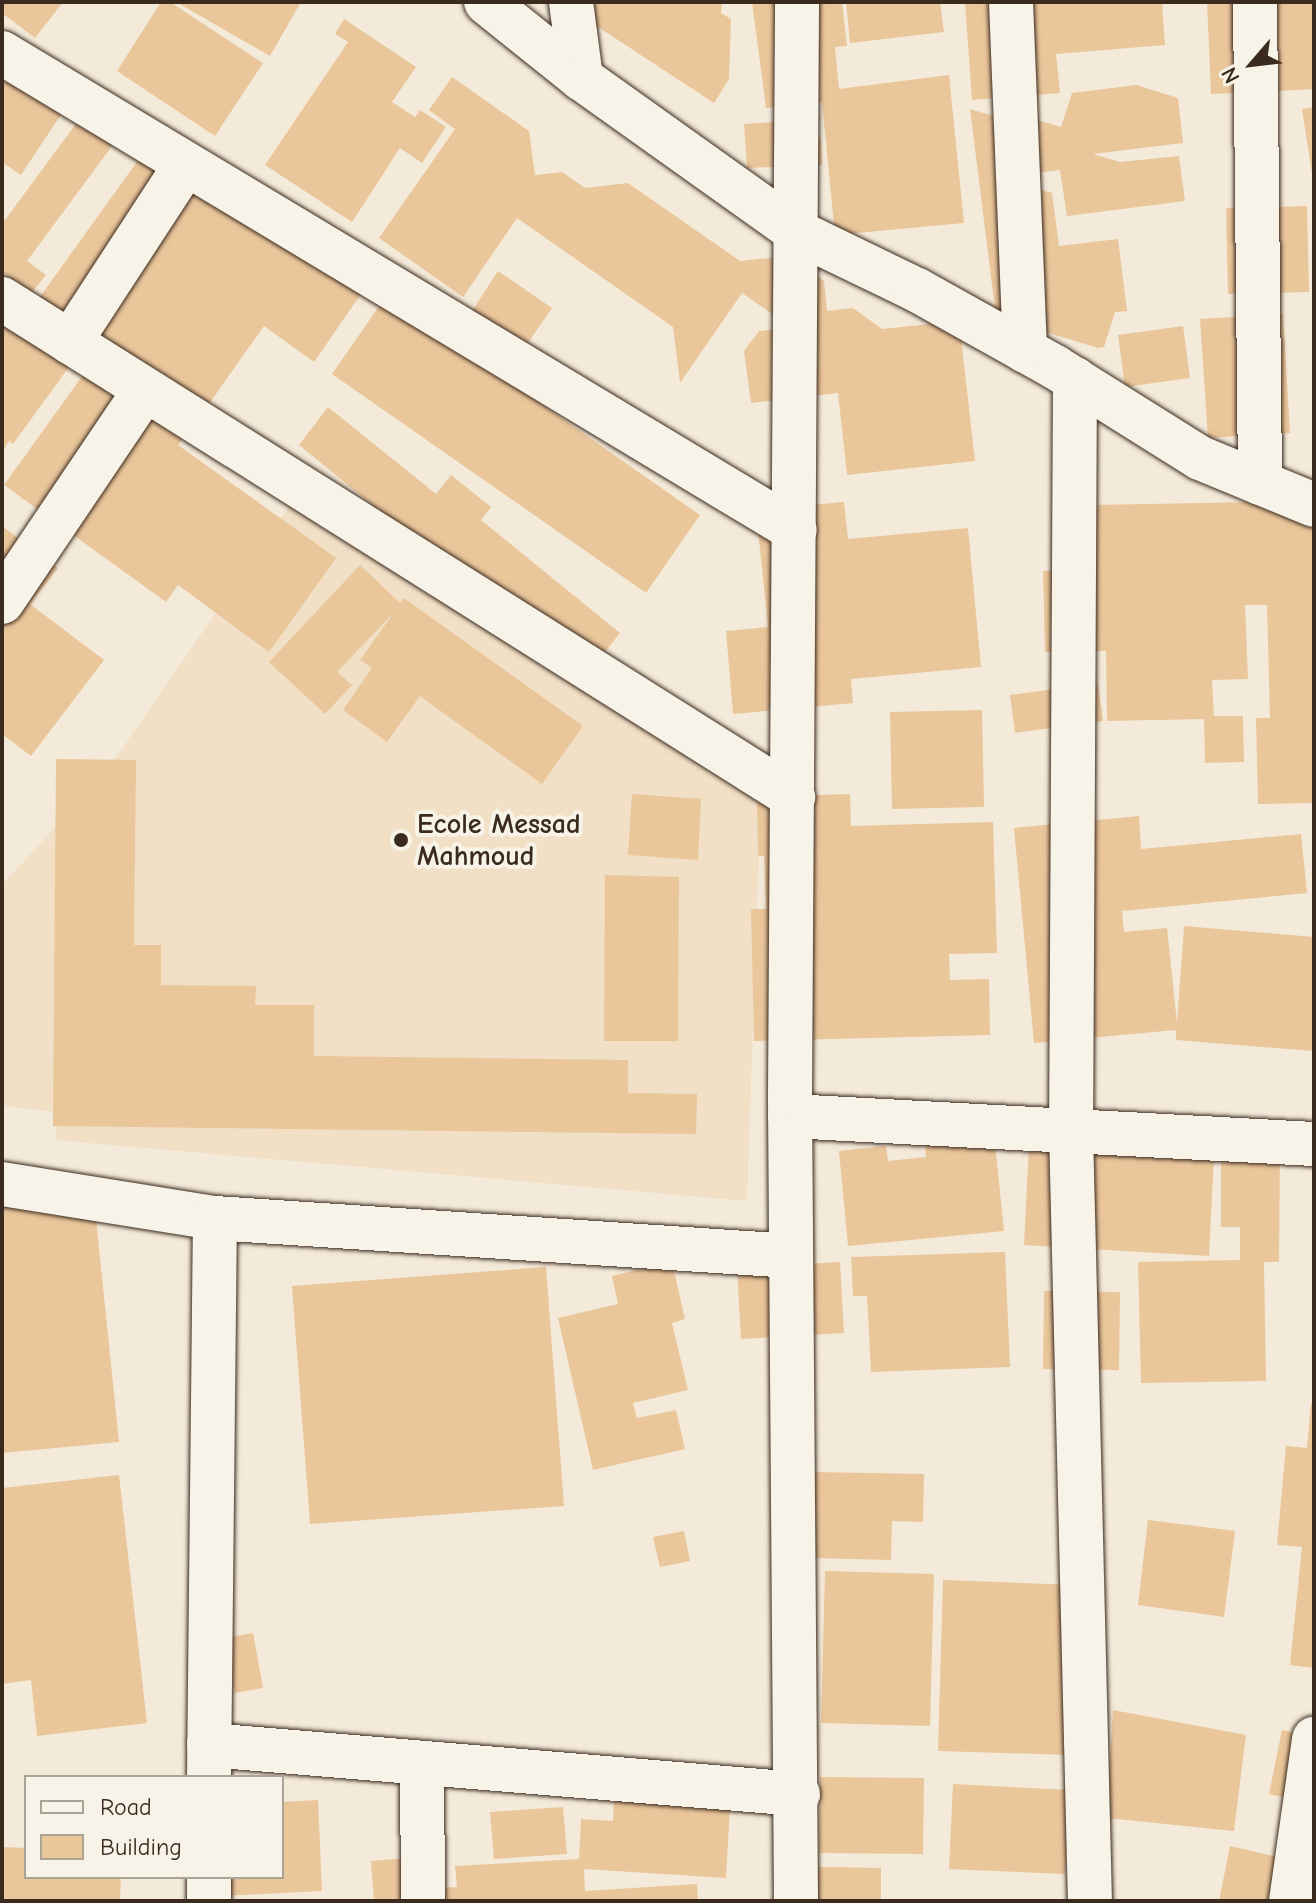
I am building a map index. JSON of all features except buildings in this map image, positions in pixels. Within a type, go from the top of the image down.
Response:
[{"type":"street","points":[[486,2],[581,78],[797,232],[917,290],[1075,379],[1200,458],[1314,505]]},
{"type":"street","points":[[571,2],[581,78]]},
{"type":"street","points":[[796,1901],[798,1794],[790,1116],[797,2]]},
{"type":"street","points":[[1011,2],[1025,351]]},
{"type":"street","points":[[1255,2],[1260,483]]},
{"type":"street","points":[[2,53],[795,530]]},
{"type":"street","points":[[70,342],[186,164]]},
{"type":"street","points":[[2,299],[793,797]]},
{"type":"street","points":[[1075,379],[1071,1131],[1090,1901]]},
{"type":"street","points":[[6,586],[145,390]]},
{"type":"street","points":[[790,1116],[1314,1144]]},
{"type":"street","points":[[2,1184],[215,1218],[791,1256]]},
{"type":"street","points":[[215,1218],[209,1761],[422,1763],[798,1794]]},
{"type":"street","points":[[1291,1901],[1314,1739]]},
{"type":"street","points":[[422,1763],[423,1901]]},
{"type":"street","points":[[209,1879],[209,1901]]},
{"type":"shaded area","name":"Ecole Messad Mahmoud","points":[[298,494],[761,796],[747,1201],[55,1140],[58,1112],[2,1106],[2,885],[106,772]]},
{"type":"place","name":"Ecole Messad Mahmoud","points":[[401,840]]}]
